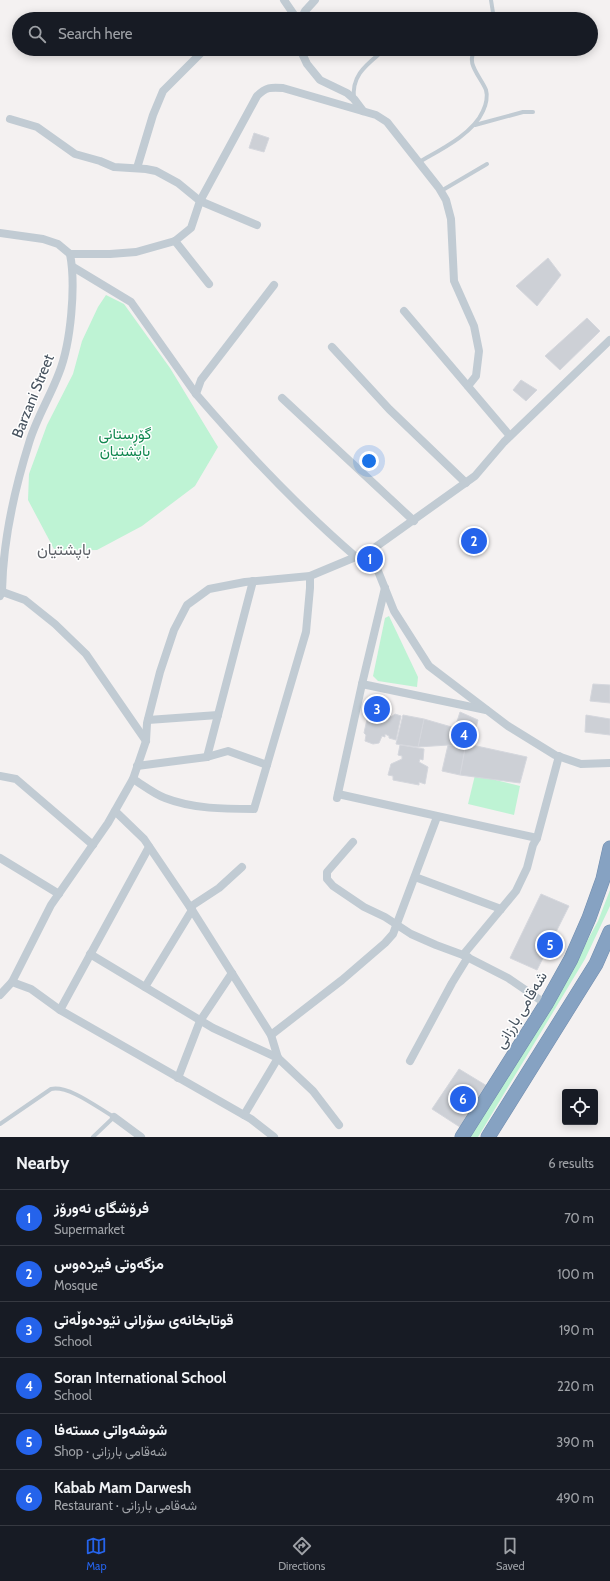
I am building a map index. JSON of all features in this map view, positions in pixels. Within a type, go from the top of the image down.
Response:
[{"type":"highway","name":"شەقامی بارزانی","points":[[462,1137],[546,1004],[571,959],[589,918],[603,879],[610,848]]},
{"type":"highway","points":[[488,1137],[596,964],[610,932]]},
{"type":"street","points":[[284,0],[292,12]]},
{"type":"street","points":[[304,12],[316,0]]},
{"type":"street","points":[[137,168],[153,115],[163,91],[198,56]]},
{"type":"street","points":[[303,56],[306,64],[320,80],[347,93],[354,99],[363,111]]},
{"type":"street","points":[[0,233],[43,239],[58,244],[70,254],[110,254],[136,252],[176,241],[191,228],[200,201],[257,96],[262,91],[272,87],[283,88],[376,115],[387,122],[441,191],[446,200],[451,219],[454,281],[474,326],[479,351],[476,376],[468,386]]},
{"type":"street","points":[[10,119],[37,127],[75,154],[100,161],[114,167],[156,171],[178,183],[200,201],[257,225]]},
{"type":"street","points":[[176,241],[209,284]]},
{"type":"street","name":"Barzani Street","points":[[1,592],[8,527],[29,441],[60,372],[66,348],[71,315],[73,267],[70,254]]},
{"type":"street","points":[[73,267],[131,302],[196,394],[235,439],[280,487],[323,529],[356,557]]},
{"type":"street","points":[[196,394],[201,380],[274,285]]},
{"type":"street","points":[[404,311],[510,436]]},
{"type":"street","points":[[0,995],[12,982],[51,905],[93,845],[133,779],[146,742],[148,720],[160,672],[174,630],[187,605],[209,589],[253,581],[310,576],[370,551],[475,476],[510,436],[610,340]]},
{"type":"street","points":[[332,347],[389,409],[466,483]]},
{"type":"street","points":[[282,398],[414,521]]},
{"type":"street","points":[[0,547],[4,554]]},
{"type":"street","points":[[370,551],[394,611],[429,666],[508,726],[559,756],[581,764],[610,763]]},
{"type":"street","points":[[133,779],[164,798],[184,803],[217,809],[254,809],[306,632],[310,576]]},
{"type":"street","points":[[207,758],[253,581]]},
{"type":"street","points":[[385,588],[337,796],[537,838]]},
{"type":"street","points":[[1,592],[25,600],[55,624],[86,654],[146,742]]},
{"type":"street","points":[[362,684],[488,710]]},
{"type":"street","points":[[148,720],[218,716]]},
{"type":"street","points":[[137,766],[207,758],[228,751],[268,764]]},
{"type":"street","points":[[410,1061],[465,956],[516,891],[527,868],[533,845],[537,838],[559,756]]},
{"type":"street","points":[[0,776],[16,779],[93,845]]},
{"type":"street","points":[[114,811],[144,838],[271,1035],[278,1058],[244,1115]]},
{"type":"street","points":[[271,1035],[342,980],[385,943],[393,934],[437,817]]},
{"type":"street","points":[[353,842],[327,872],[327,879],[343,895],[396,924],[411,934],[465,956],[508,978],[546,1004]]},
{"type":"street","points":[[60,1010],[150,847]]},
{"type":"street","points":[[0,858],[59,894]]},
{"type":"street","points":[[145,988],[191,909],[219,888],[242,867]]},
{"type":"street","points":[[415,877],[501,909]]},
{"type":"street","points":[[90,954],[200,1021],[278,1058],[313,1091],[339,1125]]},
{"type":"street","points":[[178,1078],[200,1021],[232,973]]},
{"type":"street","points":[[12,982],[31,989],[60,1010],[244,1115],[274,1137]]},
{"type":"street","points":[[114,1117],[142,1137]]},
{"type":"lane","points":[[491,0],[493,12]]},
{"type":"lane","points":[[354,99],[353,88],[356,79],[365,67],[377,56]]},
{"type":"lane","points":[[418,162],[446,147],[474,125],[483,112],[487,91],[475,70],[471,59],[472,56]]},
{"type":"lane","points":[[474,125],[523,112],[533,112]]},
{"type":"lane","points":[[441,191],[487,164]]},
{"type":"lane","points":[[0,1124],[51,1089],[58,1088],[67,1090],[114,1117],[93,1137]]},
{"type":"green space","name":"گۆڕستانی باپشتیان","points":[[106,295],[124,304],[170,368],[218,447],[195,486],[142,526],[97,550],[55,551],[28,500],[29,474],[47,425],[73,374],[82,341],[98,307]]},
{"type":"green space","points":[[389,616],[418,677],[417,687],[378,681],[373,676],[385,618]]},
{"type":"green space","points":[[475,775],[520,786],[514,815],[468,804]]},
{"type":"green space","points":[[610,890],[610,906],[585,959],[478,1137],[470,1137],[579,956],[598,921]]},
{"type":"building","points":[[254,133],[269,138],[264,152],[249,148]]},
{"type":"building","points":[[548,258],[561,275],[537,306],[516,286]]},
{"type":"building","points":[[587,318],[600,331],[560,370],[545,356]]},
{"type":"building","points":[[521,380],[537,390],[526,401],[513,390]]},
{"type":"building","points":[[593,684],[610,685],[610,703],[590,701]]},
{"type":"building","points":[[378,704],[388,707],[391,717],[395,714],[401,716],[396,740],[389,738],[389,736],[385,734],[385,737],[382,736],[379,743],[373,744],[365,741],[366,735],[364,733],[369,710],[372,709],[374,705],[377,706]]},
{"type":"building","points":[[460,712],[478,720],[472,745],[527,757],[520,783],[460,775],[465,748],[448,745],[418,747],[424,719],[455,728]]},
{"type":"building","points":[[403,715],[424,719],[418,747],[396,744]]},
{"type":"building","points":[[586,715],[610,719],[610,735],[585,732]]},
{"type":"building","points":[[400,745],[424,749],[423,760],[420,759],[419,762],[428,767],[425,784],[419,782],[419,785],[393,780],[393,776],[388,775],[391,764],[402,759],[402,756],[398,755]]},
{"type":"building","points":[[448,745],[465,748],[460,775],[442,771]]},
{"type":"building","points":[[541,894],[569,906],[537,970],[510,958]]},
{"type":"building","points":[[459,1069],[492,1089],[466,1131],[432,1109]]},
{"type":"place","name":"مزگەوتی فیردەوس","points":[[474,541]]},
{"type":"place","name":"فرۆشگای نەورۆز","points":[[370,559]]},
{"type":"place","name":"قوتابخانەی سۆرانی نێودەوڵەتی","points":[[377,709]]},
{"type":"place","name":"Soran International School","points":[[464,735]]},
{"type":"place","name":"شوشەواتی مستەفا","points":[[550,945]]},
{"type":"place","name":"Kabab Mam Darwesh","points":[[463,1099]]},
{"type":"district","name":"باپشتیان","points":[[64,549]]}]
